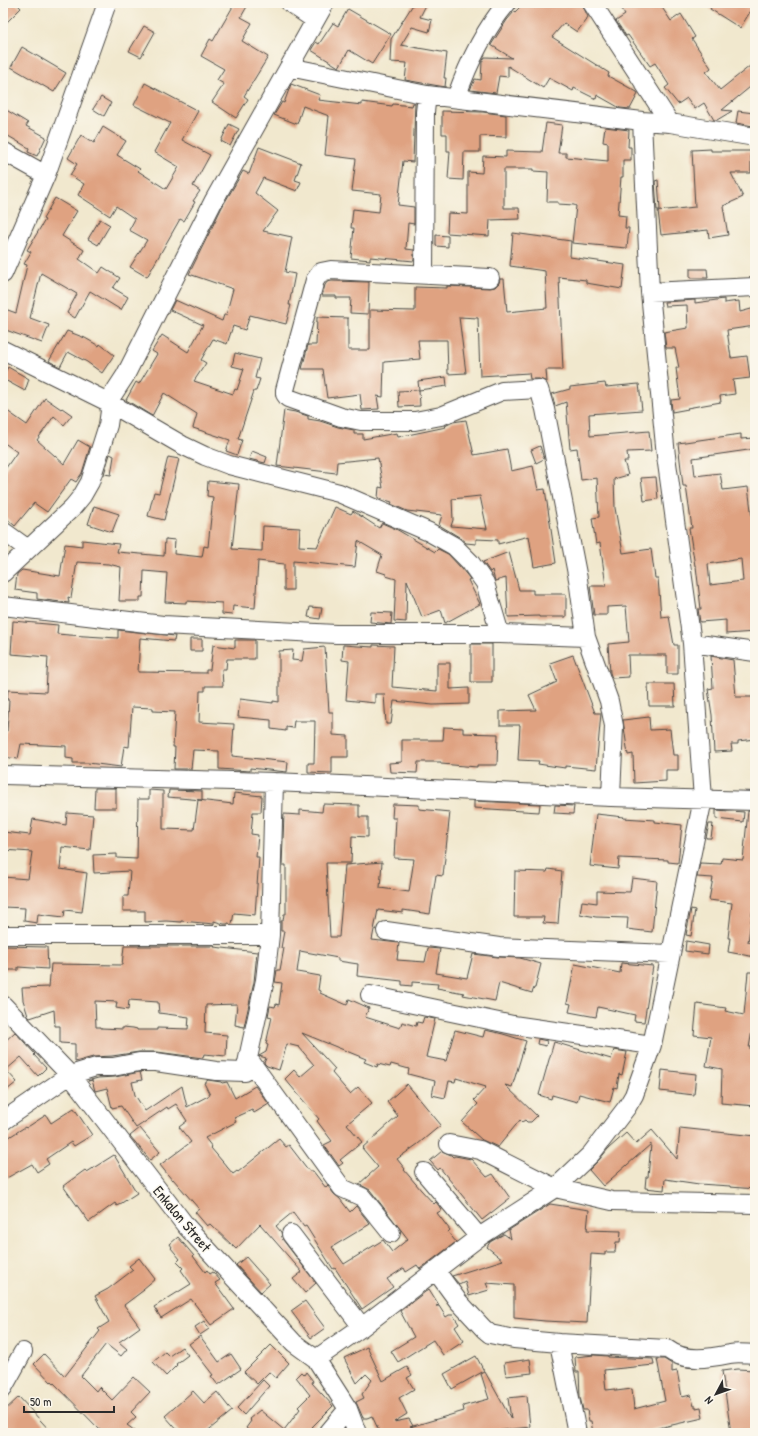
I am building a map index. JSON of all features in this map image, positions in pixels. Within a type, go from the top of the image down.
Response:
[{"type":"street","points":[[3,274],[46,176],[106,3]]},
{"type":"street","points":[[290,3],[315,20]]},
{"type":"street","points":[[3,573],[73,507],[82,496],[90,482],[108,425],[110,411],[108,402],[125,376],[213,202],[325,3]]},
{"type":"street","points":[[456,98],[465,74],[485,34],[507,3]]},
{"type":"street","points":[[592,3],[670,123]]},
{"type":"street","points":[[289,67],[427,95],[642,121],[670,123],[755,137]]},
{"type":"street","points":[[424,274],[425,112],[427,95]]},
{"type":"street","points":[[316,1359],[362,1327],[479,1237],[554,1188],[591,1154],[627,1107],[634,1095],[652,1045],[702,799],[692,643],[666,456],[650,292],[642,121]]},
{"type":"street","points":[[3,151],[46,176]]},
{"type":"street","points":[[490,278],[331,270],[321,272],[315,280],[285,394],[288,398],[341,417],[361,421],[415,421],[441,416],[502,391],[539,389],[545,409],[578,579],[586,638],[609,702],[614,726],[611,797]]},
{"type":"street","points":[[650,292],[755,287]]},
{"type":"street","points":[[3,350],[108,402],[182,445],[205,456],[229,465],[339,493],[429,532],[454,546],[470,562],[485,583],[500,634]]},
{"type":"street","points":[[3,531],[28,549]]},
{"type":"street","points":[[3,606],[163,625],[336,634],[500,634],[586,638]]},
{"type":"street","points":[[692,643],[755,652]]},
{"type":"street","points":[[3,775],[274,782],[611,797],[755,801]]},
{"type":"street","points":[[3,1121],[70,1075],[96,1067],[113,1067],[139,1062],[156,1062],[216,1072],[245,1072],[265,980],[270,935],[274,782]]},
{"type":"street","points":[[386,931],[499,947],[670,954]]},
{"type":"street","points":[[3,935],[270,935]]},
{"type":"street","points":[[370,995],[513,1025],[652,1045]]},
{"type":"street","name":"Enkalon Street","points":[[3,1006],[70,1075],[186,1226],[294,1343],[316,1359],[348,1409],[357,1433]]},
{"type":"street","points":[[248,1058],[342,1188],[362,1197],[391,1234]]},
{"type":"street","points":[[449,1144],[480,1150],[554,1188],[612,1201],[755,1204]]},
{"type":"street","points":[[424,1172],[479,1237]]},
{"type":"street","points":[[291,1234],[362,1327]]},
{"type":"street","points":[[436,1271],[458,1301],[490,1334],[514,1339],[559,1343],[667,1349],[678,1355],[704,1358],[725,1356],[730,1354],[755,1354]]},
{"type":"street","points":[[559,1343],[577,1433]]},
{"type":"street","points":[[3,1388],[23,1352]]},
{"type":"street","points":[[328,1433],[348,1409]]},
{"type":"building","points":[[3,3],[16,3],[21,8],[3,26]]},
{"type":"building","points":[[235,3],[249,3],[241,17],[252,23],[242,41],[268,57],[244,96],[248,99],[236,118],[212,102],[224,84],[217,80],[224,69],[201,56],[210,39],[213,41]]},
{"type":"building","points":[[414,3],[427,3],[420,17],[432,20],[429,32],[412,27],[401,45],[447,53],[444,78],[446,78],[445,87],[405,80],[407,63],[390,62],[391,39]]},
{"type":"building","points":[[524,3],[582,4],[588,17],[577,32],[564,23],[552,37],[609,73],[608,76],[637,92],[638,94],[630,109],[620,108],[597,95],[596,99],[574,88],[573,91],[549,78],[543,88],[508,66],[508,77],[499,76],[496,93],[470,90],[475,79],[481,80],[482,62],[485,57],[512,58],[491,45],[507,20]]},
{"type":"building","points":[[617,3],[659,3],[671,21],[681,14],[695,37],[692,39],[711,68],[706,72],[720,90],[755,62],[755,83],[722,110],[732,111],[717,120],[714,120],[704,103],[695,109],[687,98],[678,104],[665,88],[669,85],[655,63],[650,66],[616,21],[625,15]]},
{"type":"building","points":[[714,3],[755,4],[740,28],[710,9]]},
{"type":"building","points":[[348,9],[391,34],[372,64],[349,50],[339,67],[311,50],[316,42],[319,44],[333,23],[338,26]]},
{"type":"building","points":[[144,26],[155,32],[141,57],[129,51]]},
{"type":"building","points":[[22,47],[66,73],[54,92],[11,67]]},
{"type":"building","points":[[145,83],[198,111],[182,140],[210,155],[193,186],[200,191],[193,201],[195,202],[184,221],[180,219],[147,277],[130,267],[147,240],[129,230],[135,219],[116,206],[110,216],[78,195],[84,184],[70,175],[77,164],[68,158],[81,135],[94,143],[103,127],[126,141],[117,155],[140,169],[138,171],[166,189],[179,167],[154,152],[170,123],[134,105]]},
{"type":"building","points":[[291,84],[320,95],[318,100],[362,105],[362,102],[392,106],[393,104],[412,106],[413,103],[415,103],[413,162],[403,161],[398,205],[414,207],[414,224],[408,223],[406,249],[414,250],[414,261],[370,257],[370,260],[351,258],[354,228],[351,228],[353,209],[379,212],[381,194],[352,191],[356,159],[325,155],[329,116],[303,106],[297,124],[274,115],[282,102],[284,103]]},
{"type":"building","points":[[101,97],[111,103],[104,116],[93,109]]},
{"type":"building","points":[[3,108],[28,123],[26,126],[46,137],[37,156],[28,152],[29,148],[3,133]]},
{"type":"building","points":[[442,111],[483,112],[506,115],[506,137],[480,136],[480,152],[464,152],[463,180],[448,179],[450,151],[447,151],[447,134],[442,134]]},
{"type":"building","points":[[738,111],[754,113],[753,126],[736,123]]},
{"type":"building","points":[[546,123],[562,125],[558,153],[566,153],[566,157],[608,161],[608,143],[603,142],[605,127],[629,130],[628,147],[631,147],[631,160],[623,160],[623,177],[621,177],[618,215],[626,216],[625,228],[629,228],[627,248],[572,243],[576,206],[558,204],[558,202],[547,202],[548,172],[533,171],[533,169],[504,169],[504,208],[519,208],[520,219],[490,220],[489,236],[447,233],[448,213],[468,214],[468,172],[482,173],[483,156],[506,157],[506,151],[542,152]]},
{"type":"building","points":[[229,124],[239,129],[230,146],[221,141]]},
{"type":"building","points":[[259,147],[301,163],[295,180],[301,182],[297,191],[263,178],[255,193],[278,211],[263,231],[292,237],[285,272],[295,274],[289,305],[291,305],[286,324],[250,315],[245,330],[233,326],[227,344],[213,339],[201,360],[206,363],[194,381],[233,394],[235,389],[237,390],[244,369],[232,366],[235,353],[260,359],[255,378],[260,379],[256,391],[254,391],[238,439],[242,440],[237,455],[226,451],[230,440],[193,428],[197,414],[164,393],[152,416],[126,400],[136,382],[139,384],[157,354],[152,351],[162,335],[188,352],[203,325],[170,310],[175,300],[222,321],[224,315],[226,315],[233,289],[189,274],[222,207],[243,171],[249,174]]},
{"type":"building","points":[[711,149],[711,151],[751,151],[751,173],[731,173],[743,197],[723,206],[728,235],[709,238],[708,230],[661,235],[658,211],[695,207],[692,150]]},
{"type":"building","points":[[658,180],[660,210],[657,210],[655,181]]},
{"type":"building","points":[[55,198],[77,211],[62,236],[84,250],[79,259],[99,273],[103,267],[120,278],[113,288],[128,297],[121,310],[90,291],[75,318],[67,313],[77,294],[41,273],[30,318],[49,325],[42,343],[3,329],[3,316],[5,309],[16,313],[27,265],[24,264],[31,252],[27,250],[45,220],[43,219]]},
{"type":"building","points":[[100,219],[110,225],[98,245],[88,239]]},
{"type":"building","points":[[513,233],[571,241],[570,257],[625,265],[622,289],[586,283],[586,280],[559,277],[563,370],[546,370],[547,382],[539,379],[530,379],[529,373],[480,376],[478,318],[459,317],[466,373],[448,374],[447,340],[418,340],[420,359],[384,362],[383,397],[377,396],[379,409],[362,410],[360,394],[327,398],[323,369],[302,369],[308,345],[316,345],[317,317],[348,318],[348,350],[370,350],[370,310],[415,311],[415,287],[447,288],[447,286],[490,288],[495,287],[499,283],[500,279],[504,279],[507,312],[547,308],[545,271],[510,266]]},
{"type":"building","points":[[436,235],[448,236],[448,247],[436,246]]},
{"type":"building","points":[[690,269],[707,269],[708,278],[690,278]]},
{"type":"building","points":[[327,282],[369,282],[368,314],[350,313],[351,298],[322,296]]},
{"type":"building","points":[[724,299],[724,303],[739,301],[740,312],[755,308],[755,326],[727,330],[731,358],[747,356],[750,378],[733,380],[735,394],[720,396],[721,402],[672,412],[671,400],[680,399],[676,368],[679,368],[675,348],[666,348],[664,332],[688,328],[687,305],[665,306],[664,302],[695,300],[695,303]]},
{"type":"building","points":[[67,331],[85,338],[99,346],[100,344],[114,355],[102,373],[87,362],[68,352],[60,367],[49,361]]},
{"type":"building","points":[[8,367],[29,379],[25,391],[3,379]]},
{"type":"building","points":[[446,377],[447,386],[419,390],[418,381]]},
{"type":"building","points":[[605,383],[606,387],[639,384],[642,410],[589,414],[590,436],[649,431],[651,451],[627,452],[628,461],[624,461],[628,475],[614,479],[615,508],[623,553],[651,549],[655,578],[658,578],[661,617],[669,616],[674,645],[678,645],[678,674],[667,674],[667,655],[628,655],[629,677],[612,678],[610,673],[608,644],[629,642],[626,606],[607,607],[607,615],[594,615],[590,586],[606,586],[600,543],[596,544],[592,518],[599,517],[597,478],[581,480],[577,448],[570,449],[566,402],[555,406],[552,394],[570,389],[570,387]]},
{"type":"building","points":[[419,390],[420,406],[399,407],[398,391]]},
{"type":"building","points":[[45,398],[72,415],[64,425],[54,416],[37,440],[64,464],[78,440],[90,447],[82,473],[76,482],[71,479],[47,512],[34,503],[15,526],[3,515],[3,472],[17,452],[3,442],[3,408],[27,425]]},
{"type":"building","points":[[284,410],[308,416],[308,419],[354,430],[354,434],[363,434],[363,439],[397,433],[398,437],[446,427],[445,426],[453,422],[466,420],[474,455],[507,449],[511,471],[533,466],[538,490],[545,489],[556,563],[534,567],[529,536],[498,544],[498,540],[476,539],[476,544],[466,543],[439,525],[442,515],[407,511],[391,504],[392,502],[378,498],[379,487],[383,488],[378,458],[337,462],[336,473],[277,466]],"holes":[[[480,496],[487,529],[451,526],[453,520],[452,499]]]},
{"type":"building","points":[[741,434],[741,439],[755,438],[755,449],[693,458],[695,476],[720,473],[723,490],[748,487],[752,518],[755,528],[755,632],[726,634],[726,620],[700,622],[698,609],[701,609],[696,566],[689,528],[692,528],[686,486],[683,486],[678,443]],"holes":[[[741,559],[743,581],[710,585],[708,564]]]},
{"type":"building","points":[[540,446],[544,459],[536,463],[531,450]]},
{"type":"building","points":[[252,451],[267,457],[265,463],[249,459]]},
{"type":"building","points":[[110,454],[114,456],[111,475],[104,474]]},
{"type":"building","points":[[168,457],[179,459],[164,520],[148,516],[154,492],[159,493]]},
{"type":"building","points":[[656,477],[658,499],[644,501],[641,478]]},
{"type":"building","points":[[208,481],[239,484],[232,549],[262,551],[263,526],[300,528],[299,546],[317,547],[335,507],[351,514],[353,511],[379,528],[382,523],[396,529],[435,552],[438,549],[448,554],[470,579],[468,580],[480,604],[445,623],[441,610],[422,617],[407,580],[406,622],[394,621],[396,579],[377,571],[382,555],[358,541],[355,567],[293,561],[293,590],[284,590],[284,564],[258,561],[255,608],[233,606],[232,615],[222,614],[222,603],[186,601],[186,603],[165,602],[167,573],[144,571],[143,597],[140,597],[140,601],[119,601],[121,567],[108,564],[77,562],[71,598],[68,597],[69,603],[37,599],[37,593],[15,590],[17,574],[22,570],[60,576],[65,544],[82,546],[82,540],[119,544],[117,552],[164,556],[165,539],[175,540],[174,554],[202,557],[204,546],[208,547],[213,497],[207,496]]},
{"type":"building","points":[[94,506],[119,514],[112,532],[88,524]]},
{"type":"building","points":[[509,552],[519,590],[533,590],[533,594],[566,594],[566,617],[508,617],[506,578],[495,581],[492,570],[490,572],[483,562]]},
{"type":"building","points":[[310,607],[322,608],[320,619],[308,617]]},
{"type":"building","points":[[371,612],[392,613],[391,624],[370,622]]},
{"type":"building","points":[[13,621],[58,625],[57,634],[118,638],[118,630],[175,636],[174,641],[140,638],[138,672],[206,673],[206,670],[210,670],[213,645],[235,648],[235,640],[255,640],[255,659],[227,659],[226,669],[222,669],[223,686],[205,686],[205,691],[200,691],[199,722],[234,724],[232,756],[288,762],[287,772],[250,768],[250,771],[219,769],[219,751],[193,750],[191,769],[174,769],[175,747],[173,747],[175,712],[153,711],[153,708],[132,707],[129,747],[124,746],[121,767],[88,763],[73,763],[73,759],[66,758],[66,746],[21,744],[18,759],[3,757],[5,731],[7,731],[9,700],[7,700],[8,690],[46,692],[48,657],[11,654]]},
{"type":"building","points":[[190,639],[202,639],[202,651],[190,651]]},
{"type":"building","points":[[471,644],[492,644],[492,682],[471,682]]},
{"type":"building","points":[[343,645],[373,647],[373,645],[394,646],[392,687],[437,691],[437,663],[450,663],[450,689],[469,688],[469,704],[433,705],[394,701],[391,724],[386,724],[384,694],[375,694],[375,703],[346,700],[349,661],[342,660]]},
{"type":"building","points":[[325,647],[329,712],[333,712],[333,735],[348,736],[348,757],[332,757],[332,773],[308,772],[308,763],[314,763],[315,721],[294,721],[293,728],[286,727],[286,731],[271,729],[271,720],[238,717],[240,699],[273,703],[273,701],[279,702],[279,651],[293,650],[292,660],[302,661],[304,649]]},
{"type":"building","points":[[573,655],[595,713],[601,713],[596,769],[565,766],[565,768],[538,764],[539,761],[518,760],[520,725],[500,725],[500,711],[536,710],[529,695],[557,682],[550,663]]},
{"type":"building","points":[[711,656],[733,660],[736,697],[755,697],[755,739],[738,741],[738,744],[731,744],[732,751],[714,752],[712,715],[708,689],[713,688]]},
{"type":"building","points":[[648,684],[674,684],[675,706],[649,706]]},
{"type":"building","points":[[649,717],[650,730],[670,729],[673,755],[678,755],[678,770],[666,770],[666,781],[634,783],[633,754],[628,755],[623,720]]},
{"type":"building","points":[[444,727],[463,728],[463,733],[498,734],[497,765],[477,765],[477,767],[441,764],[441,762],[418,762],[417,773],[390,772],[389,763],[402,762],[402,740],[443,740]]},
{"type":"building","points":[[95,788],[116,788],[116,808],[94,808]]},
{"type":"building","points":[[149,790],[163,791],[163,829],[194,830],[198,800],[233,804],[234,793],[262,796],[261,812],[253,812],[251,834],[258,835],[256,857],[259,857],[255,915],[234,913],[232,924],[224,924],[214,921],[214,924],[181,921],[145,922],[145,911],[123,911],[123,896],[128,896],[130,871],[94,873],[93,855],[117,854],[117,858],[137,859],[138,799],[149,799]]},
{"type":"building","points":[[169,790],[202,791],[202,800],[168,797]]},
{"type":"building","points":[[474,801],[540,804],[539,812],[474,808]]},
{"type":"building","points":[[323,804],[359,805],[359,817],[368,817],[368,837],[352,836],[351,863],[326,863],[330,937],[339,937],[345,865],[382,862],[380,888],[409,892],[414,859],[394,858],[396,818],[392,818],[393,804],[419,805],[419,809],[450,812],[443,876],[436,875],[430,914],[403,910],[403,913],[378,910],[372,940],[399,943],[397,960],[425,962],[428,948],[440,949],[436,973],[467,978],[473,954],[520,958],[541,964],[535,988],[532,993],[499,983],[495,1001],[437,988],[438,984],[412,982],[412,986],[402,985],[402,981],[357,976],[358,964],[338,961],[338,958],[300,951],[297,972],[320,976],[318,990],[320,993],[347,1005],[349,999],[369,1008],[365,1017],[400,1028],[402,1022],[416,1026],[417,1022],[422,1023],[424,1017],[435,1019],[426,1057],[446,1061],[455,1030],[483,1037],[485,1030],[526,1041],[512,1087],[505,1085],[537,1116],[531,1122],[527,1122],[525,1120],[522,1122],[520,1120],[498,1147],[482,1140],[462,1122],[478,1104],[474,1100],[486,1087],[456,1078],[455,1082],[449,1081],[445,1098],[432,1095],[435,1081],[408,1074],[409,1069],[391,1064],[390,1067],[378,1064],[377,1067],[364,1062],[366,1059],[302,1033],[335,1069],[332,1073],[350,1094],[358,1087],[372,1103],[347,1124],[362,1142],[340,1160],[343,1163],[339,1166],[324,1145],[332,1141],[317,1121],[319,1119],[285,1079],[294,1070],[300,1077],[314,1065],[299,1047],[287,1044],[279,1070],[267,1066],[264,1063],[266,1058],[259,1056],[266,1052],[268,1045],[266,1044],[272,1017],[268,1016],[270,1006],[275,1007],[276,1004],[279,1005],[282,983],[275,982],[277,970],[280,970],[284,948],[281,948],[284,931],[281,931],[281,921],[283,921],[284,914],[286,914],[286,865],[282,865],[284,814],[300,815],[300,810],[322,812]]},
{"type":"building","points":[[555,805],[574,806],[573,814],[554,813]]},
{"type":"building","points":[[716,810],[744,812],[743,822],[716,819]]},
{"type":"building","points":[[748,811],[755,811],[755,907],[753,907],[748,942],[755,943],[755,957],[728,952],[732,903],[709,900],[713,878],[697,877],[700,863],[721,864],[722,858],[743,860]]},
{"type":"building","points":[[67,813],[93,815],[90,850],[62,847],[60,869],[87,873],[82,912],[65,910],[64,917],[38,914],[37,923],[24,921],[25,908],[3,907],[3,877],[28,879],[32,852],[3,850],[3,832],[30,835],[33,819],[66,825]]},
{"type":"building","points":[[596,814],[624,817],[623,818],[655,820],[655,822],[682,825],[678,863],[668,862],[668,860],[619,858],[618,869],[590,866]]},
{"type":"building","points":[[709,824],[713,824],[711,838],[706,838]]},
{"type":"building","points":[[548,869],[562,871],[558,924],[543,923],[544,917],[514,917],[515,871],[547,872]]},
{"type":"building","points":[[632,878],[657,881],[652,932],[627,929],[628,918],[596,917],[580,914],[582,901],[597,903],[597,891],[630,892]]},
{"type":"building","points":[[691,909],[695,910],[691,936],[686,935]]},
{"type":"building","points":[[686,941],[709,945],[708,954],[685,951]]},
{"type":"building","points":[[3,946],[47,947],[48,969],[18,967],[18,970],[3,970]]},
{"type":"building","points":[[124,946],[215,946],[214,947],[257,952],[254,982],[244,1027],[235,1025],[237,1004],[206,1005],[205,1033],[227,1035],[226,1056],[204,1054],[203,1058],[157,1052],[139,1052],[93,1057],[75,1062],[75,1044],[60,1043],[60,1026],[55,1026],[54,1010],[30,1018],[28,1016],[23,1000],[22,988],[49,987],[51,964],[122,965]],"holes":[[[129,1000],[158,1002],[159,1013],[189,1017],[188,1029],[157,1028],[157,1030],[137,1030],[123,1027],[123,1029],[96,1027],[95,1001],[117,1002],[116,1008],[128,1010]]]},
{"type":"building","points":[[621,963],[653,966],[644,1022],[634,1021],[635,1015],[598,1007],[596,1017],[569,1012],[571,1004],[567,1003],[575,964],[620,973]]},
{"type":"building","points":[[748,972],[755,972],[755,1013],[749,1048],[755,1048],[755,1106],[721,1103],[722,1069],[706,1066],[711,1037],[694,1035],[697,1004],[726,1008],[725,1011],[744,1015]]},
{"type":"building","points":[[15,1032],[46,1068],[38,1076],[21,1057],[6,1070],[17,1082],[7,1090],[3,1085],[3,1043]]},
{"type":"building","points":[[538,1039],[547,1041],[546,1046],[537,1044]]},
{"type":"building","points":[[554,1042],[611,1059],[614,1050],[627,1052],[622,1075],[619,1074],[617,1088],[614,1087],[610,1102],[579,1094],[577,1102],[552,1095],[551,1099],[539,1095]]},
{"type":"building","points":[[662,1070],[696,1074],[694,1095],[660,1091]]},
{"type":"building","points":[[140,1072],[142,1080],[132,1082],[135,1095],[145,1111],[182,1086],[187,1107],[210,1095],[204,1083],[208,1080],[222,1083],[227,1082],[235,1098],[255,1086],[269,1104],[254,1113],[252,1110],[234,1118],[236,1122],[205,1138],[212,1147],[211,1148],[233,1174],[237,1171],[238,1172],[279,1139],[286,1147],[289,1145],[309,1171],[313,1171],[326,1188],[328,1186],[350,1212],[356,1206],[370,1224],[332,1247],[344,1264],[383,1240],[392,1252],[408,1239],[370,1190],[359,1184],[378,1167],[362,1148],[398,1116],[387,1102],[407,1084],[441,1125],[397,1159],[421,1190],[434,1204],[436,1202],[442,1210],[437,1213],[450,1230],[448,1232],[456,1242],[420,1269],[417,1265],[406,1272],[404,1268],[387,1279],[393,1287],[362,1309],[335,1268],[333,1269],[306,1226],[304,1227],[293,1212],[276,1226],[281,1232],[283,1240],[316,1283],[305,1293],[293,1279],[302,1272],[260,1224],[236,1249],[210,1224],[207,1226],[195,1212],[199,1209],[160,1165],[191,1142],[179,1127],[187,1121],[176,1104],[168,1109],[167,1107],[136,1128],[121,1106],[112,1108],[107,1088],[95,1091],[92,1080],[88,1081],[98,1078],[115,1077]]},
{"type":"building","points":[[74,1108],[92,1135],[74,1146],[71,1142],[46,1159],[49,1164],[37,1172],[32,1164],[3,1180],[3,1141],[46,1115],[51,1123]]},
{"type":"building","points":[[140,1128],[160,1152],[150,1160],[130,1136]]},
{"type":"building","points":[[680,1128],[755,1136],[755,1189],[699,1184],[665,1179],[664,1190],[645,1188],[646,1177],[648,1177],[651,1144],[603,1186],[589,1170],[608,1149],[626,1133],[636,1144],[652,1130],[677,1159]]},
{"type":"building","points":[[442,1151],[453,1157],[455,1156],[471,1159],[487,1177],[493,1174],[510,1198],[482,1220],[440,1168],[438,1170],[430,1161]]},
{"type":"building","points":[[114,1155],[137,1193],[117,1206],[115,1203],[89,1222],[63,1186],[85,1170],[87,1172]]},
{"type":"building","points":[[550,1204],[589,1210],[587,1230],[621,1231],[620,1242],[616,1242],[615,1252],[605,1252],[605,1255],[591,1254],[587,1323],[514,1318],[514,1285],[486,1283],[489,1290],[469,1296],[465,1281],[459,1284],[452,1276],[503,1260],[487,1247],[490,1242],[504,1234],[511,1239],[509,1230]]},
{"type":"building","points":[[178,1237],[205,1272],[207,1270],[210,1274],[213,1272],[220,1280],[215,1283],[234,1309],[211,1325],[191,1299],[161,1318],[154,1307],[191,1284],[181,1270],[183,1268],[177,1262],[180,1259],[171,1248],[172,1247],[170,1244]]},
{"type":"building","points":[[246,1257],[270,1284],[261,1292],[236,1265]]},
{"type":"building","points":[[139,1258],[155,1279],[143,1289],[144,1290],[124,1305],[140,1327],[119,1342],[127,1349],[121,1356],[106,1344],[81,1376],[96,1391],[99,1387],[112,1400],[134,1377],[150,1392],[131,1412],[136,1417],[127,1425],[138,1433],[103,1433],[34,1364],[44,1354],[65,1376],[100,1331],[98,1329],[109,1322],[95,1296],[108,1289],[133,1270],[129,1266]]},
{"type":"building","points":[[429,1289],[439,1305],[436,1306],[439,1306],[446,1317],[453,1315],[459,1324],[455,1327],[464,1341],[443,1355],[433,1340],[398,1362],[391,1351],[414,1337],[400,1311]]},
{"type":"building","points":[[305,1301],[325,1328],[311,1338],[291,1311]]},
{"type":"building","points":[[204,1321],[209,1329],[200,1335],[195,1327]]},
{"type":"building","points":[[200,1336],[219,1362],[231,1354],[241,1369],[218,1385],[211,1376],[213,1375],[189,1344]]},
{"type":"building","points":[[271,1345],[289,1363],[276,1378],[269,1372],[257,1384],[244,1372]]},
{"type":"building","points":[[182,1347],[188,1355],[176,1364],[177,1365],[166,1376],[153,1362],[165,1352],[169,1356]]},
{"type":"building","points":[[367,1347],[383,1381],[407,1367],[412,1375],[407,1378],[414,1389],[399,1398],[407,1414],[394,1422],[409,1419],[413,1426],[410,1427],[464,1411],[463,1406],[489,1399],[481,1374],[485,1372],[511,1419],[508,1398],[527,1396],[530,1427],[496,1431],[497,1433],[380,1433],[372,1416],[363,1418],[356,1402],[364,1398],[362,1394],[372,1380],[366,1374],[357,1383],[344,1358]]},
{"type":"building","points":[[594,1355],[653,1359],[654,1365],[604,1370],[606,1390],[616,1389],[616,1391],[632,1389],[634,1409],[665,1401],[657,1359],[664,1359],[672,1364],[672,1372],[677,1371],[682,1397],[691,1395],[694,1406],[696,1406],[696,1408],[701,1407],[703,1418],[641,1433],[593,1433],[587,1410],[583,1410],[580,1397],[579,1372],[576,1372],[575,1357]]},
{"type":"building","points":[[476,1356],[484,1371],[452,1389],[444,1374]]},
{"type":"building","points":[[530,1359],[532,1373],[506,1376],[504,1363]]},
{"type":"building","points":[[737,1369],[755,1370],[755,1433],[731,1433],[722,1371]]},
{"type":"building","points":[[301,1372],[304,1375],[306,1372],[313,1381],[312,1383],[333,1406],[312,1427],[318,1431],[318,1433],[252,1433],[246,1428],[251,1421],[249,1419],[260,1410],[284,1430],[300,1409],[298,1407],[310,1395],[296,1377]]},
{"type":"building","points":[[263,1380],[269,1386],[244,1415],[237,1408]]},
{"type":"building","points":[[193,1391],[204,1403],[217,1392],[232,1411],[205,1433],[180,1433],[165,1416]]},
{"type":"building","points":[[19,1397],[52,1433],[3,1433],[3,1412]]}]
